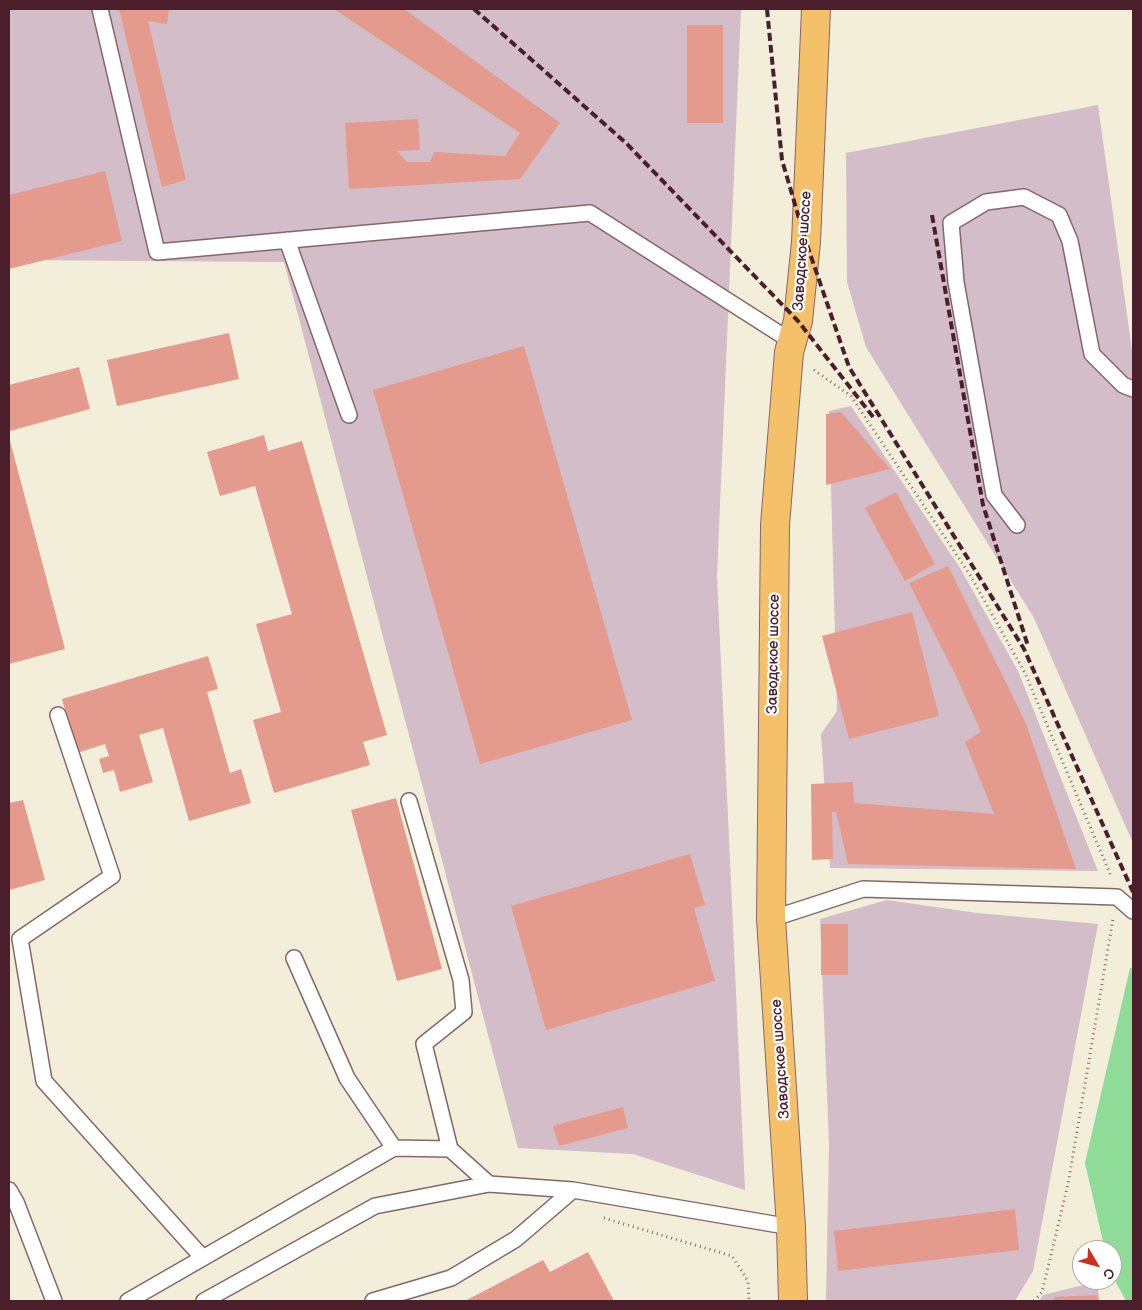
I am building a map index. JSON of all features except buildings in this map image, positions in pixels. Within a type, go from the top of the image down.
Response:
[{"type":"main road","name":"Заводское шоссе","points":[[793,1301],[791,1227],[771,919],[775,524],[790,347],[798,321],[806,242],[816,9]]},
{"type":"lane","points":[[100,9],[157,252],[590,214],[790,347]]},
{"type":"lane","points":[[1017,525],[994,495],[956,282],[951,223],[986,202],[1024,196],[1058,215],[1070,241],[1092,354],[1123,385],[1133,389]]},
{"type":"lane","points":[[287,240],[349,415]]},
{"type":"lane","points":[[58,715],[112,876],[20,939],[44,1081],[202,1257]]},
{"type":"lane","points":[[409,800],[461,980],[464,1012],[424,1044],[450,1148],[489,1184]]},
{"type":"lane","points":[[771,919],[863,889],[1117,897],[1133,911]]},
{"type":"lane","points":[[294,958],[348,1078],[394,1148]]},
{"type":"lane","points":[[128,1301],[394,1148],[450,1148]]},
{"type":"lane","points":[[204,1301],[375,1206],[489,1184],[573,1190],[791,1227]]},
{"type":"lane","points":[[9,1190],[16,1202],[54,1301]]},
{"type":"lane","points":[[373,1301],[451,1278],[516,1238],[573,1190]]},
{"type":"path","points":[[790,347],[851,396],[970,575],[1026,673],[1107,867],[1117,897],[1068,1184],[1042,1292],[1034,1301]]},
{"type":"path","points":[[603,1217],[732,1256],[748,1281],[749,1301]]},
{"type":"shaded area","points":[[9,9],[741,9],[717,576],[745,1190],[633,1154],[518,1148],[284,262],[9,260]]},
{"type":"shaded area","points":[[1098,105],[1133,358],[1133,843],[1034,618],[866,347],[847,282],[846,153]]},
{"type":"shaded area","points":[[851,406],[960,568],[1018,671],[1098,871],[830,868],[821,734],[837,711],[829,411]]},
{"type":"shaded area","points":[[887,900],[977,913],[1098,924],[1033,1271],[1015,1301],[826,1301],[829,1143],[820,919]]},
{"type":"shaded area","points":[[1072,1288],[1072,1290],[1098,1290],[1100,1301],[1039,1301],[1043,1295]]},
{"type":"green space","points":[[1130,968],[1133,969],[1133,1301],[1126,1301],[1120,1290],[1122,1290],[1122,1240],[1103,1240],[1085,1163]]},
{"type":"railway","points":[[474,9],[626,143],[798,321],[874,418]]},
{"type":"railway","points":[[767,9],[782,160],[806,242],[849,367],[1024,649],[1133,892]]},
{"type":"railway","points":[[932,215],[983,505],[1028,646]]}]
